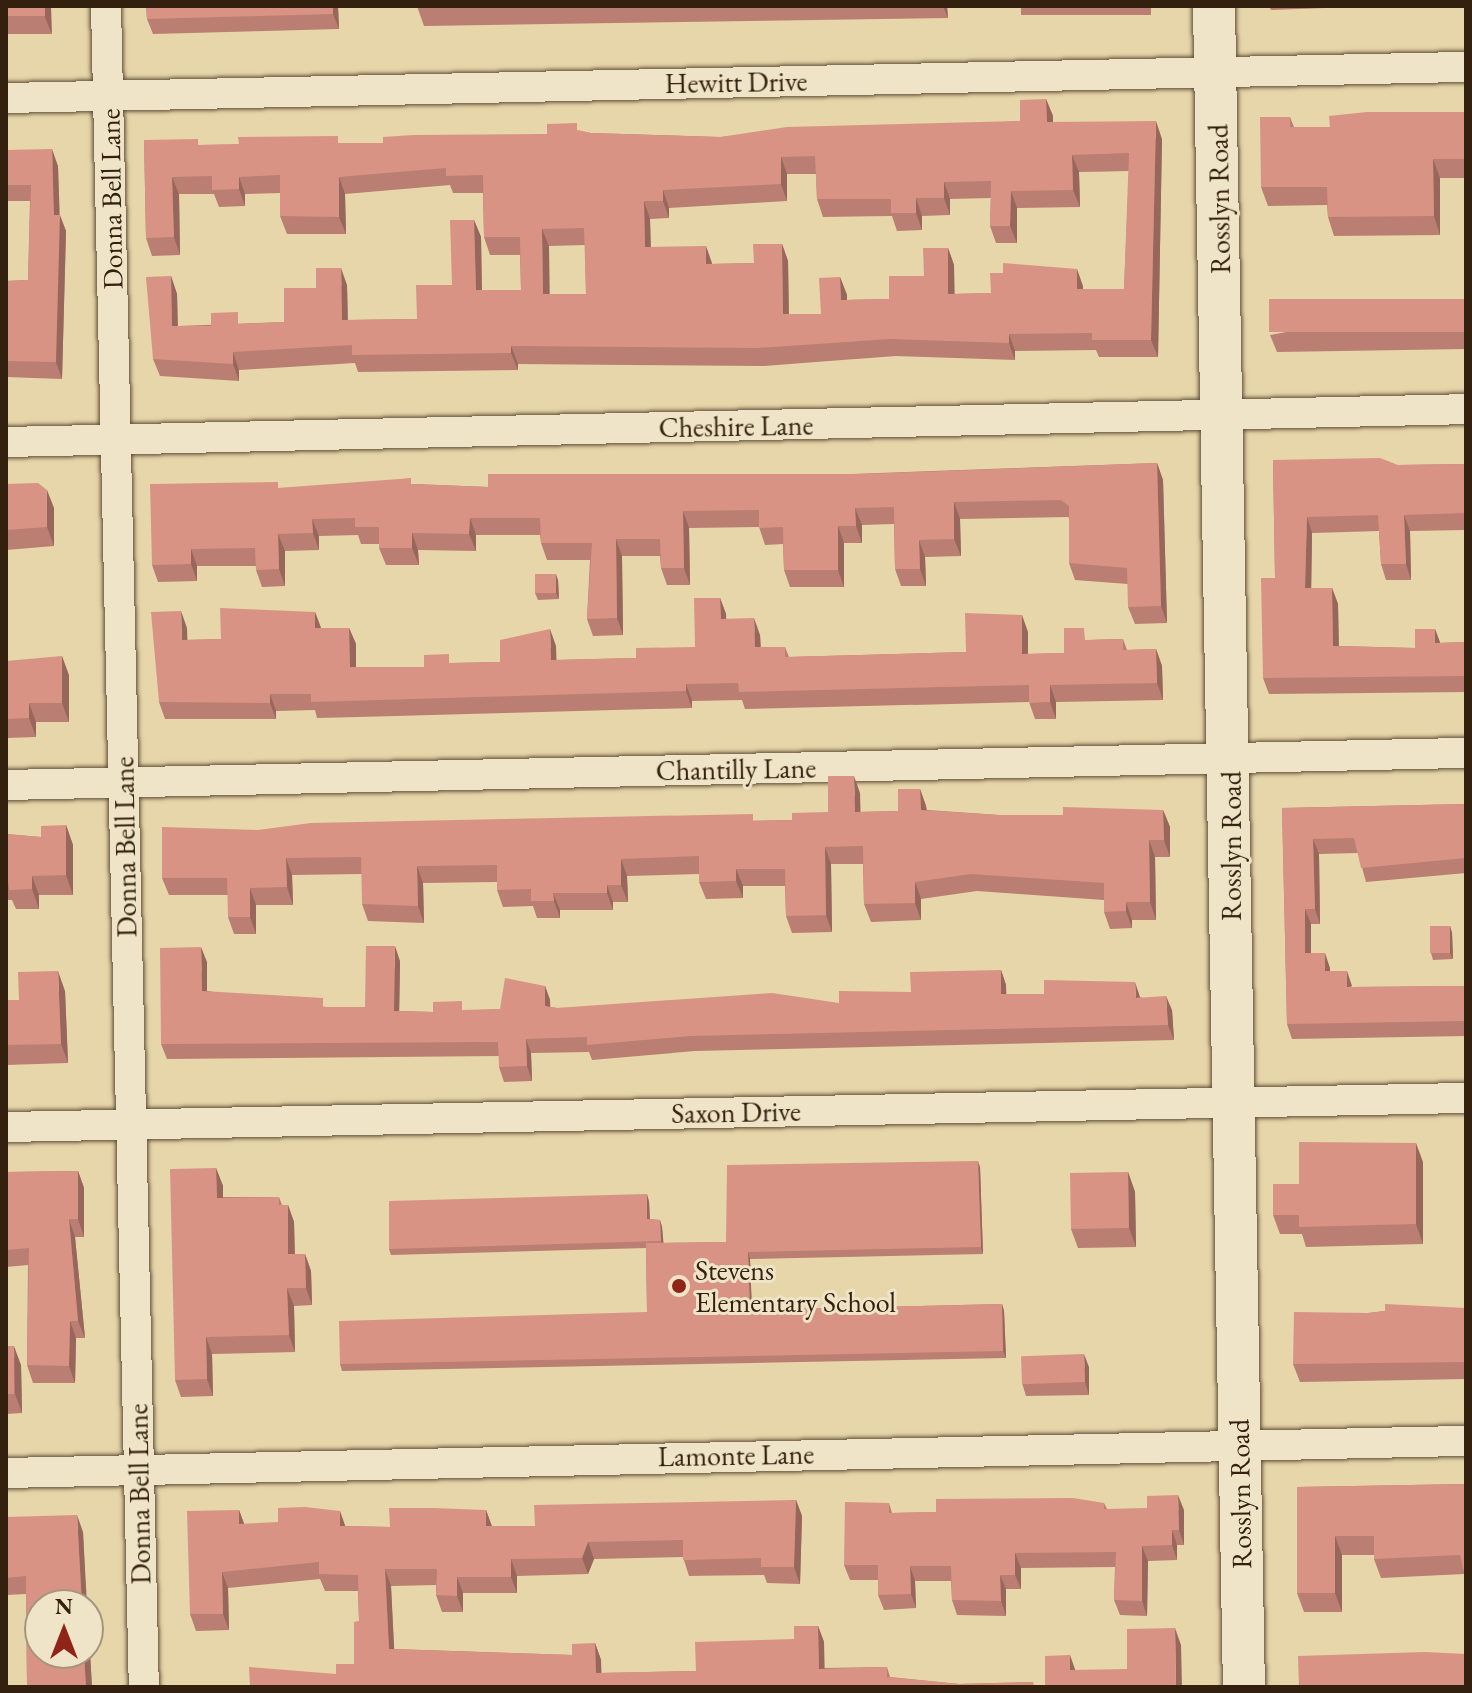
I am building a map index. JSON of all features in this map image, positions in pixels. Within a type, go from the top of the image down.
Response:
[{"type":"street","name":"Donna Bell Lane","points":[[106,6],[144,1687]]},
{"type":"street","name":"Rosslyn Road","points":[[1214,6],[1231,759],[1232,1101],[1244,1687]]},
{"type":"street","name":"Hewitt Drive","points":[[6,98],[1466,67]]},
{"type":"street","name":"Cheshire Lane","points":[[6,442],[1466,409]]},
{"type":"street","name":"Chantilly Lane","points":[[6,785],[1466,753]]},
{"type":"street","name":"Saxon Drive","points":[[6,1127],[1466,1098]]},
{"type":"street","name":"Lamonte Lane","points":[[6,1473],[138,1466],[1466,1441]]},
{"type":"building","points":[[6,6],[45,6],[45,16],[6,16]]},
{"type":"building","points":[[146,6],[333,6],[333,14],[147,19]]},
{"type":"building","points":[[417,6],[570,6],[417,8]]},
{"type":"building","points":[[1046,99],[1047,122],[1156,121],[1151,340],[1092,340],[1092,333],[1009,334],[1009,343],[890,339],[758,348],[511,346],[511,353],[352,355],[352,345],[233,352],[233,364],[153,359],[146,277],[171,276],[172,326],[211,326],[211,313],[238,312],[238,324],[284,322],[284,288],[316,288],[316,268],[341,268],[342,320],[417,319],[416,285],[452,285],[450,220],[474,220],[476,290],[521,290],[520,237],[484,237],[483,175],[446,176],[446,168],[339,177],[339,217],[280,216],[280,175],[239,177],[239,189],[212,190],[212,176],[172,177],[174,237],[146,238],[144,140],[198,139],[198,145],[239,144],[238,137],[338,136],[338,143],[383,143],[383,137],[413,135],[547,134],[547,124],[577,123],[577,130],[591,133],[720,137],[787,127],[1020,121],[1020,100]],"holes":[[[1129,153],[1124,289],[1077,289],[1077,269],[1003,263],[1003,273],[990,273],[991,293],[948,294],[948,248],[923,248],[924,276],[889,276],[889,299],[841,300],[840,277],[819,278],[821,314],[783,314],[782,244],[753,244],[754,263],[706,264],[706,246],[645,247],[644,201],[663,201],[663,190],[781,184],[781,157],[815,156],[817,199],[891,199],[891,213],[916,213],[916,198],[944,198],[944,182],[991,181],[990,226],[1010,226],[1011,191],[1073,190],[1072,155]],[[584,228],[586,294],[543,294],[542,229]]]},
{"type":"building","points":[[1367,112],[1466,112],[1466,159],[1433,159],[1434,216],[1328,217],[1327,187],[1261,187],[1260,117],[1290,117],[1290,127],[1330,127],[1329,116]]},
{"type":"building","points":[[52,149],[54,215],[60,215],[56,362],[6,361],[6,281],[28,280],[31,185],[6,185],[6,150]]},
{"type":"building","points":[[1269,299],[1466,299],[1466,332],[1269,332]]},
{"type":"building","points":[[1380,458],[1398,465],[1466,464],[1466,513],[1404,515],[1406,564],[1381,564],[1378,515],[1307,517],[1305,588],[1332,588],[1333,646],[1415,648],[1415,629],[1435,629],[1435,643],[1466,642],[1466,676],[1263,678],[1261,578],[1275,578],[1273,460]]},
{"type":"building","points":[[1157,463],[1161,606],[1128,607],[1127,568],[1069,563],[1069,506],[1061,500],[954,502],[954,539],[919,540],[920,569],[895,569],[894,507],[855,508],[856,526],[838,526],[838,570],[784,570],[783,527],[759,528],[759,510],[683,511],[684,568],[661,568],[660,539],[616,539],[617,618],[587,619],[592,543],[541,543],[540,518],[470,518],[469,534],[412,533],[412,548],[379,548],[379,527],[355,527],[355,518],[312,519],[313,533],[278,534],[279,569],[256,570],[255,548],[191,549],[191,564],[152,565],[150,484],[278,482],[278,488],[411,478],[411,484],[488,487],[488,474],[863,474]]},
{"type":"building","points":[[38,483],[47,490],[47,527],[6,530],[6,484]]},
{"type":"building","points":[[535,574],[556,574],[556,593],[535,593]]},
{"type":"building","points":[[694,598],[720,598],[721,619],[754,618],[755,647],[785,647],[785,657],[966,652],[965,613],[1022,615],[1022,654],[1064,653],[1064,628],[1084,628],[1085,640],[1123,639],[1123,650],[1156,649],[1157,683],[1050,685],[1050,702],[1029,703],[1029,685],[739,692],[738,683],[686,684],[686,691],[311,702],[311,694],[270,694],[270,703],[159,702],[151,612],[181,611],[182,640],[221,639],[220,608],[315,612],[315,628],[349,628],[350,667],[424,667],[424,655],[449,654],[449,663],[500,662],[500,640],[550,629],[551,660],[636,658],[636,648],[695,647]]},
{"type":"building","points":[[62,656],[62,703],[29,703],[29,718],[6,719],[6,661]]},
{"type":"building","points":[[828,776],[854,776],[855,812],[898,811],[898,789],[920,789],[921,810],[1063,815],[1063,807],[1163,810],[1164,840],[1149,840],[1150,902],[1126,902],[1126,911],[1104,912],[1104,883],[971,874],[915,882],[915,903],[864,904],[863,846],[825,847],[826,915],[786,916],[785,869],[736,869],[736,881],[699,882],[699,856],[621,859],[621,885],[607,885],[607,893],[553,893],[554,901],[531,901],[531,889],[497,890],[497,865],[417,866],[418,906],[362,904],[361,857],[286,858],[287,887],[250,888],[250,917],[228,917],[227,878],[162,878],[162,827],[258,830],[311,823],[753,814],[753,821],[792,820],[792,813],[828,812]]},
{"type":"building","points":[[1466,804],[1466,858],[1361,868],[1354,838],[1313,839],[1315,909],[1305,909],[1305,953],[1325,953],[1325,971],[1347,971],[1347,987],[1466,986],[1466,1021],[1287,1024],[1282,808]]},
{"type":"building","points":[[66,825],[66,875],[32,876],[32,889],[9,890],[6,881],[6,834],[41,837],[41,826]]},
{"type":"building","points":[[1430,926],[1450,926],[1450,953],[1430,953]]},
{"type":"building","points":[[366,946],[395,946],[394,1011],[433,1012],[433,1002],[462,1001],[462,1010],[500,1009],[505,978],[545,986],[545,1006],[557,1008],[772,993],[839,1003],[839,991],[911,992],[910,972],[1001,970],[1001,994],[1044,994],[1044,980],[1135,982],[1136,998],[1166,996],[1168,1025],[690,1036],[587,1045],[587,1037],[526,1039],[527,1066],[499,1067],[498,1042],[161,1044],[160,948],[201,947],[202,991],[323,998],[323,1007],[365,1007]]},
{"type":"building","points":[[58,971],[61,1044],[6,1045],[6,1000],[19,1000],[18,972]]},
{"type":"building","points":[[1299,1142],[1416,1143],[1416,1224],[1299,1227],[1299,1215],[1273,1215],[1273,1184],[1299,1184]]},
{"type":"building","points":[[978,1161],[981,1247],[748,1252],[750,1310],[1002,1304],[1003,1351],[340,1364],[339,1321],[647,1312],[646,1243],[726,1242],[727,1165]]},
{"type":"building","points":[[216,1168],[217,1198],[279,1197],[279,1205],[288,1205],[288,1254],[305,1254],[306,1288],[287,1288],[289,1335],[206,1337],[207,1379],[175,1380],[170,1169]]},
{"type":"building","points":[[78,1171],[78,1219],[69,1219],[78,1321],[70,1321],[69,1366],[27,1365],[29,1248],[6,1250],[6,1172]]},
{"type":"building","points":[[1128,1172],[1129,1228],[1071,1229],[1070,1173]]},
{"type":"building","points":[[647,1194],[647,1219],[660,1220],[661,1241],[389,1249],[389,1201]]},
{"type":"building","points":[[1385,1304],[1466,1308],[1466,1362],[1293,1364],[1294,1312],[1368,1313],[1385,1311]]},
{"type":"building","points":[[6,1346],[14,1346],[14,1394],[6,1394]]},
{"type":"building","points":[[1084,1354],[1085,1382],[1022,1384],[1021,1356]]},
{"type":"building","points":[[1466,1484],[1466,1572],[1460,1555],[1374,1559],[1374,1536],[1335,1536],[1335,1593],[1297,1593],[1297,1487]]},
{"type":"building","points":[[1178,1495],[1179,1530],[1172,1530],[1172,1545],[1142,1546],[1142,1601],[1114,1600],[1116,1552],[1015,1553],[1015,1575],[1000,1575],[1001,1601],[952,1600],[951,1566],[910,1566],[911,1594],[878,1595],[878,1565],[844,1565],[845,1502],[889,1503],[889,1513],[936,1512],[936,1499],[1073,1498],[1104,1503],[1104,1509],[1147,1508],[1147,1496]]},
{"type":"building","points":[[796,1500],[794,1567],[761,1567],[761,1558],[683,1560],[683,1540],[588,1542],[582,1558],[511,1559],[511,1577],[457,1577],[457,1596],[436,1595],[437,1569],[385,1569],[389,1649],[572,1655],[572,1644],[595,1643],[596,1673],[696,1671],[695,1642],[794,1639],[794,1626],[818,1626],[819,1669],[887,1667],[887,1677],[959,1684],[1033,1682],[1033,1687],[216,1687],[250,1686],[249,1667],[336,1674],[336,1664],[354,1664],[354,1622],[359,1621],[358,1575],[319,1574],[319,1562],[222,1572],[223,1614],[190,1614],[187,1511],[239,1510],[239,1524],[278,1522],[278,1508],[305,1507],[340,1511],[340,1526],[390,1527],[389,1508],[486,1510],[486,1526],[535,1526],[534,1505]]},
{"type":"building","points":[[77,1515],[81,1589],[26,1589],[26,1576],[6,1578],[6,1517]]},
{"type":"building","points":[[1175,1628],[1176,1687],[1045,1687],[1045,1656],[1070,1655],[1070,1670],[1127,1669],[1127,1629]]},
{"type":"building","points":[[1425,1652],[1466,1654],[1466,1687],[1299,1687],[1298,1656]]},
{"type":"building","points":[[27,1669],[85,1669],[86,1687],[27,1687]]},
{"type":"place","name":"Stevens Elementary School","points":[[679,1286]]}]
